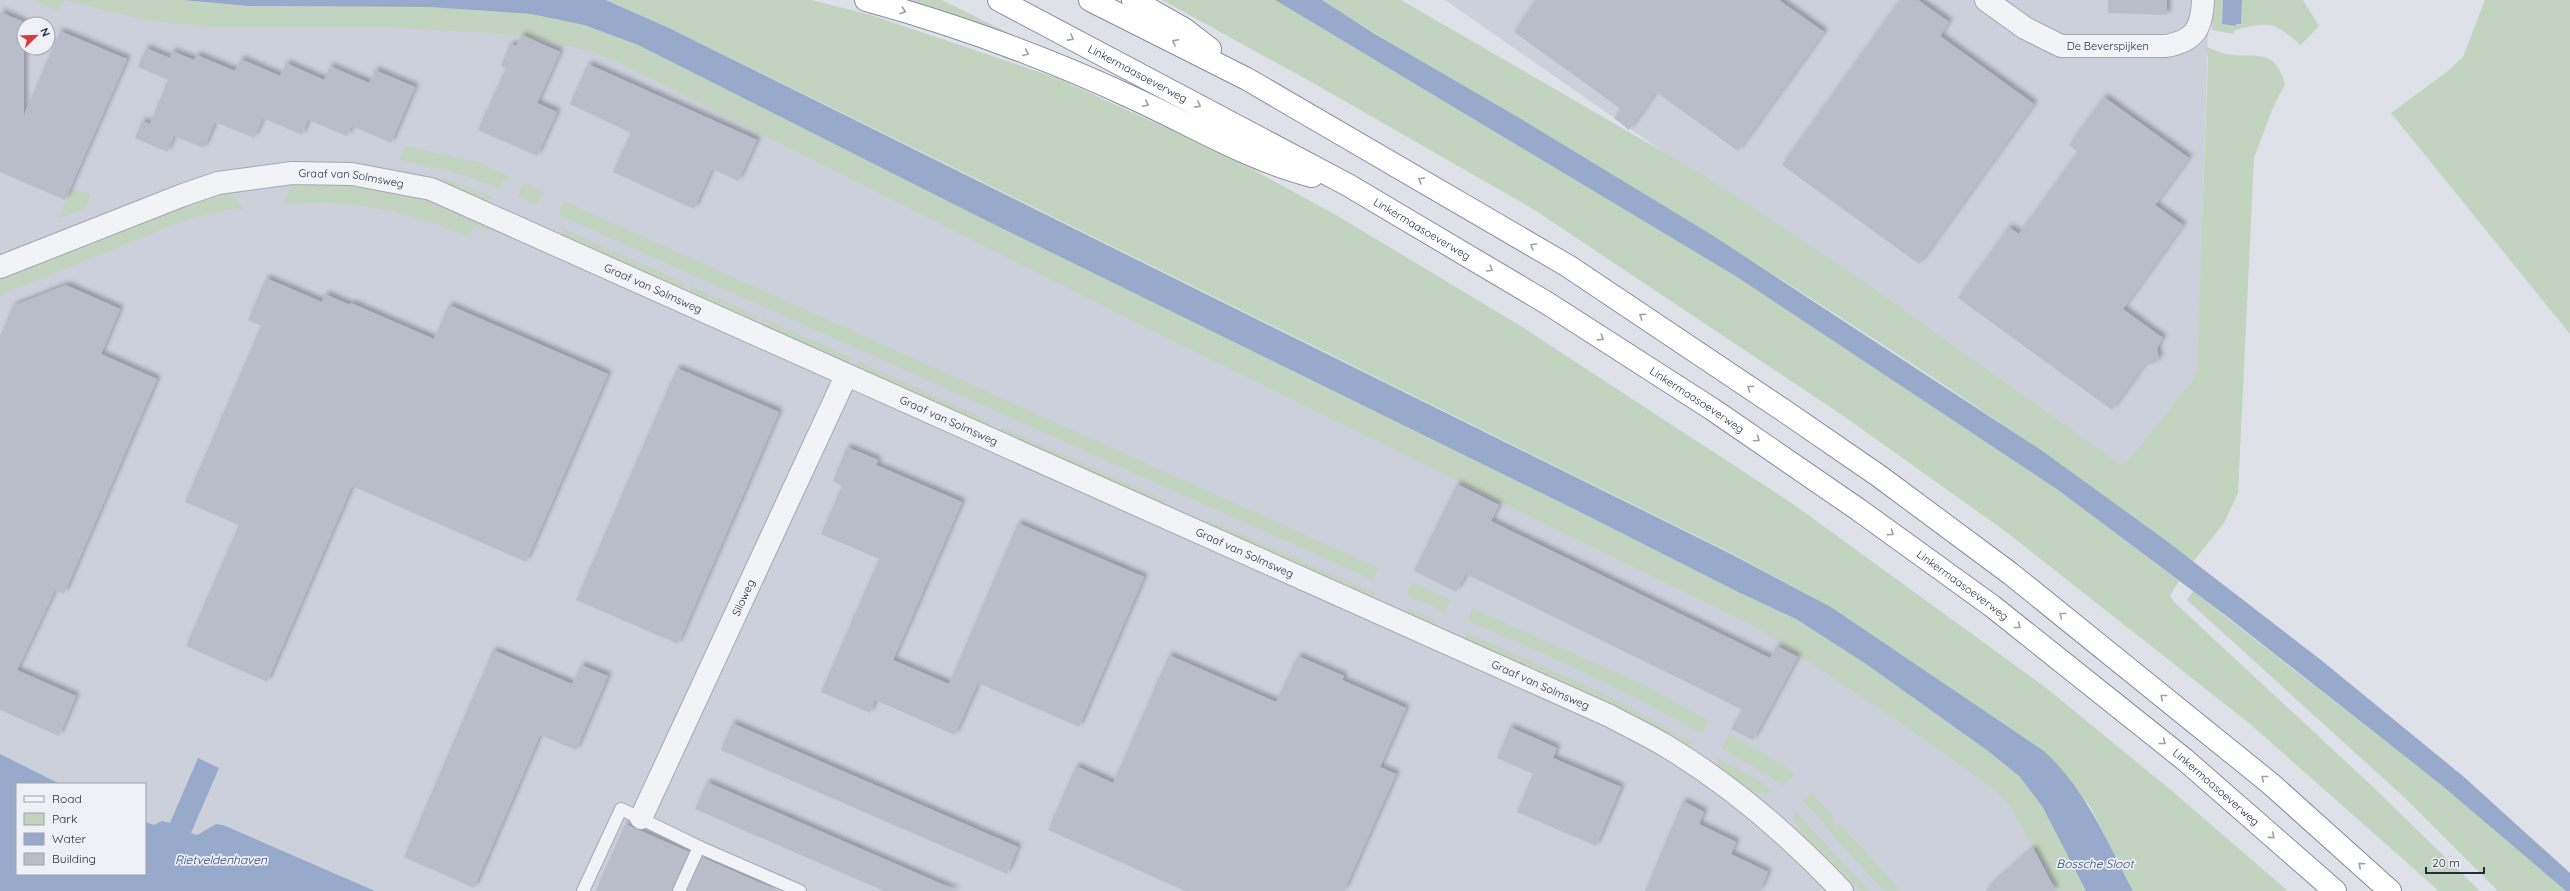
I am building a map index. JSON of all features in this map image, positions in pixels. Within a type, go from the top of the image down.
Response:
[{"type":"highway","points":[[866,0],[1011,46],[1132,97],[1279,167],[1348,185]]},
{"type":"highway","name":"Linkermaasoeverweg","points":[[999,0],[1348,185],[1547,303],[1712,409],[1859,510],[1992,606],[2184,759],[2335,891]]},
{"type":"highway","points":[[1090,0],[1247,79],[1568,266],[1879,476],[2011,574],[2259,774],[2390,891]]},
{"type":"highway","points":[[1133,0],[1184,29],[1247,79]]},
{"type":"street","name":"De Beverspijken","points":[[1986,0],[2025,28],[2061,46],[2166,46],[2182,44],[2193,36],[2200,24],[2203,0]]},
{"type":"street","name":"Graaf van Solmsweg","points":[[0,267],[182,195],[218,183],[292,173],[352,174],[431,189],[846,376],[1610,716],[1652,738],[1721,783],[1772,822],[1842,891]]},
{"type":"street","name":"Siloweg","points":[[641,818],[846,376]]},
{"type":"lane","points":[[583,891],[621,809],[777,886],[800,891]]},
{"type":"lane","points":[[680,891],[699,847]]},
{"type":"shaded area","points":[[0,0],[101,0],[580,35],[1782,627],[2007,790],[2060,891],[0,891]]},
{"type":"shaded area","points":[[1445,0],[2209,0],[2197,397],[2123,472]]},
{"type":"green space","points":[[33,0],[64,0],[58,11]]},
{"type":"green space","points":[[64,0],[182,0],[248,6],[430,7],[531,14],[584,25],[638,45],[979,217],[1576,510],[1740,593],[1796,619],[1866,664],[1988,751],[2019,776],[2042,806],[2086,891],[2060,891],[2010,807],[1994,789],[1900,722],[1760,629],[1163,336],[630,68],[594,52],[528,36],[387,27],[207,27],[142,19]]},
{"type":"green space","points":[[607,0],[811,0],[871,15],[1057,78],[1226,155],[1336,215],[1519,325],[1793,504],[2045,687],[2172,791],[2288,891],[2133,891],[2090,806],[2044,751],[1831,607],[1731,553],[930,156],[669,28]]},
{"type":"green space","points":[[892,0],[942,0],[1063,60]]},
{"type":"green space","points":[[1162,0],[1275,0],[1737,277],[2058,490],[2179,581],[2170,596],[2175,603],[2372,786],[2480,891],[2439,891],[2249,723],[2005,531],[1845,417],[1533,209],[1315,84]]},
{"type":"green space","points":[[1322,0],[1401,0],[1703,175],[1856,276],[2121,465],[2127,462],[2192,382],[2197,370],[2208,57],[2204,46],[2232,55],[2260,56],[2267,58],[2274,63],[2280,71],[2285,84],[2272,110],[2254,158],[2238,493],[2224,523],[2193,562],[2040,450],[1961,396],[1802,292],[1529,124],[1380,37]]},
{"type":"green space","points":[[2213,0],[2223,0],[2222,24],[2236,26],[2236,24],[2241,24],[2242,0],[2303,0],[2319,26],[2301,45],[2284,31],[2271,25],[2264,24],[2247,27],[2235,30],[2233,34],[2212,30]]},
{"type":"green space","points":[[2485,0],[2570,0],[2570,334],[2391,113],[2448,71],[2463,57]]},
{"type":"green space","points":[[405,146],[477,162],[510,177],[508,182],[503,180],[499,188],[451,171],[401,161],[400,159]]},
{"type":"green space","points":[[399,170],[451,181],[493,197],[486,201],[458,188],[398,172]]},
{"type":"green space","points":[[292,183],[355,186],[402,194],[435,204],[489,228],[487,231],[474,225],[469,237],[424,220],[355,205],[307,203],[283,205]]},
{"type":"green space","points":[[523,183],[544,192],[536,205],[518,197]]},
{"type":"green space","points":[[71,188],[90,194],[87,205],[79,211],[58,218]]},
{"type":"green space","points":[[227,191],[245,209],[225,210],[183,221],[0,295],[0,277],[164,212]]},
{"type":"green space","points":[[564,201],[1379,568],[1373,580],[559,215]]},
{"type":"green space","points":[[562,228],[684,283],[682,289],[563,235]]},
{"type":"green space","points":[[691,286],[756,316],[754,322],[688,292]]},
{"type":"green space","points":[[762,318],[852,358],[849,365],[759,324]]},
{"type":"green space","points":[[857,361],[983,418],[989,423],[988,427],[855,367]]},
{"type":"green space","points":[[1002,427],[1167,501],[1161,505],[997,432]]},
{"type":"green space","points":[[1209,520],[1375,593],[1370,597],[1205,523]]},
{"type":"green space","points":[[1412,582],[1451,600],[1445,612],[1407,595]]},
{"type":"green space","points":[[2193,591],[2440,784],[2566,891],[2498,891],[2405,798],[2187,600]]},
{"type":"green space","points":[[1406,607],[1438,621],[1430,625],[1410,616]]},
{"type":"green space","points":[[1472,608],[1644,685],[1709,721],[1701,734],[1615,687],[1468,621]]},
{"type":"green space","points":[[1463,631],[1611,697],[1695,744],[1688,746],[1607,703],[1467,640]]},
{"type":"green space","points":[[1729,733],[1795,774],[1782,786],[1768,775],[1722,748]]},
{"type":"green space","points":[[1717,758],[1758,780],[1773,792],[1758,792],[1743,786],[1717,766]]},
{"type":"green space","points":[[1811,793],[1835,819],[1832,822],[1836,827],[1840,824],[1900,890],[1885,891],[1838,842],[1815,812],[1802,801]]},
{"type":"green space","points":[[1795,811],[1869,891],[1861,891],[1801,833],[1794,818]]},
{"type":"water","name":"Bossche Sloot","points":[[182,0],[606,0],[669,28],[1731,554],[1831,607],[2044,751],[2059,766],[2084,799],[2133,891],[2086,891],[2042,806],[2019,776],[1988,751],[1866,664],[1796,619],[1740,593],[1576,510],[979,217],[638,45],[584,25],[531,14],[429,7],[248,6]]},
{"type":"water","points":[[1275,0],[1322,0],[1375,34],[1516,116],[1712,235],[2041,450],[2164,539],[2321,660],[2464,777],[2570,873],[2570,891],[2566,891],[2440,784],[2229,618],[2058,490],[1737,277]]},
{"type":"water","points":[[2223,0],[2242,0],[2241,24],[2236,24],[2236,26],[2222,24]]},
{"type":"water","name":"Rietveldenhaven","points":[[0,754],[58,783],[16,783],[16,875],[146,875],[146,822],[154,825],[162,821],[170,823],[198,758],[219,768],[191,833],[197,835],[216,824],[223,825],[375,891],[0,891]]},
{"type":"building","points":[[1536,0],[1779,0],[1824,32],[1738,151],[1656,92],[1629,130],[1614,118],[1621,109],[1514,32]]},
{"type":"building","points":[[1900,0],[1918,0],[1949,22],[1940,36],[2034,104],[1919,264],[1782,165]]},
{"type":"building","points":[[2108,0],[2167,0],[2167,15],[2108,13]]},
{"type":"building","points":[[0,12],[16,19],[16,56],[24,56],[24,115],[49,56],[56,56],[56,40],[60,31],[127,59],[65,200],[0,172]]},
{"type":"building","points":[[522,35],[560,52],[537,103],[557,112],[537,156],[478,130],[506,68],[501,66],[510,44],[516,46]]},
{"type":"building","points":[[146,48],[170,58],[172,51],[194,60],[197,55],[235,71],[241,59],[280,76],[286,63],[324,80],[330,66],[369,83],[375,70],[415,87],[391,143],[352,126],[347,136],[308,120],[302,135],[263,118],[254,138],[215,122],[204,148],[174,136],[167,152],[135,138],[142,121],[150,124],[168,80],[138,67]]},
{"type":"building","points":[[588,64],[757,140],[738,181],[712,169],[694,209],[613,172],[631,133],[570,104]]},
{"type":"building","points":[[2104,97],[2189,158],[2155,205],[2183,225],[2123,309],[2163,338],[2157,348],[2159,358],[2155,363],[2144,365],[2112,410],[1958,298],[2009,227],[2019,234],[2078,152],[2069,145]]},
{"type":"building","points":[[266,278],[322,302],[325,294],[350,305],[351,303],[434,339],[449,305],[608,374],[526,562],[352,486],[267,682],[186,646],[239,525],[185,502],[261,326],[248,320]]},
{"type":"building","points":[[66,285],[120,309],[101,354],[157,379],[64,594],[55,590],[17,670],[76,696],[59,736],[0,710],[0,336],[13,306]]},
{"type":"building","points":[[677,368],[779,412],[678,644],[576,600]]},
{"type":"building","points":[[847,447],[878,460],[876,465],[962,502],[893,660],[949,684],[1018,523],[1144,577],[1079,727],[978,683],[955,735],[875,700],[870,713],[821,692],[879,559],[821,534],[842,486],[833,481]]},
{"type":"building","points":[[1457,484],[1499,505],[1491,521],[1770,658],[1777,646],[1798,657],[1753,740],[1731,729],[1742,710],[1707,692],[1466,574],[1456,592],[1414,571]]},
{"type":"building","points":[[493,650],[572,684],[581,665],[608,676],[576,750],[540,735],[474,888],[404,857]]},
{"type":"building","points":[[1169,655],[1276,702],[1298,656],[1344,676],[1342,680],[1406,708],[1380,767],[1396,774],[1344,891],[1185,891],[1048,830],[1076,766],[1113,783]]},
{"type":"building","points":[[732,723],[1018,847],[1007,874],[721,750]]},
{"type":"building","points":[[1510,727],[1557,748],[1553,758],[1621,787],[1596,846],[1517,812],[1533,774],[1497,758]]},
{"type":"building","points":[[707,782],[958,891],[884,891],[695,809]]},
{"type":"building","points":[[1683,801],[1704,812],[1699,824],[1736,842],[1731,854],[1768,872],[1760,891],[1645,891]]},
{"type":"building","points":[[625,824],[689,852],[672,891],[596,891]]},
{"type":"building","points":[[2033,848],[2056,891],[1985,891],[2025,855]]},
{"type":"building","points":[[702,858],[708,860],[779,891],[687,891]]}]
